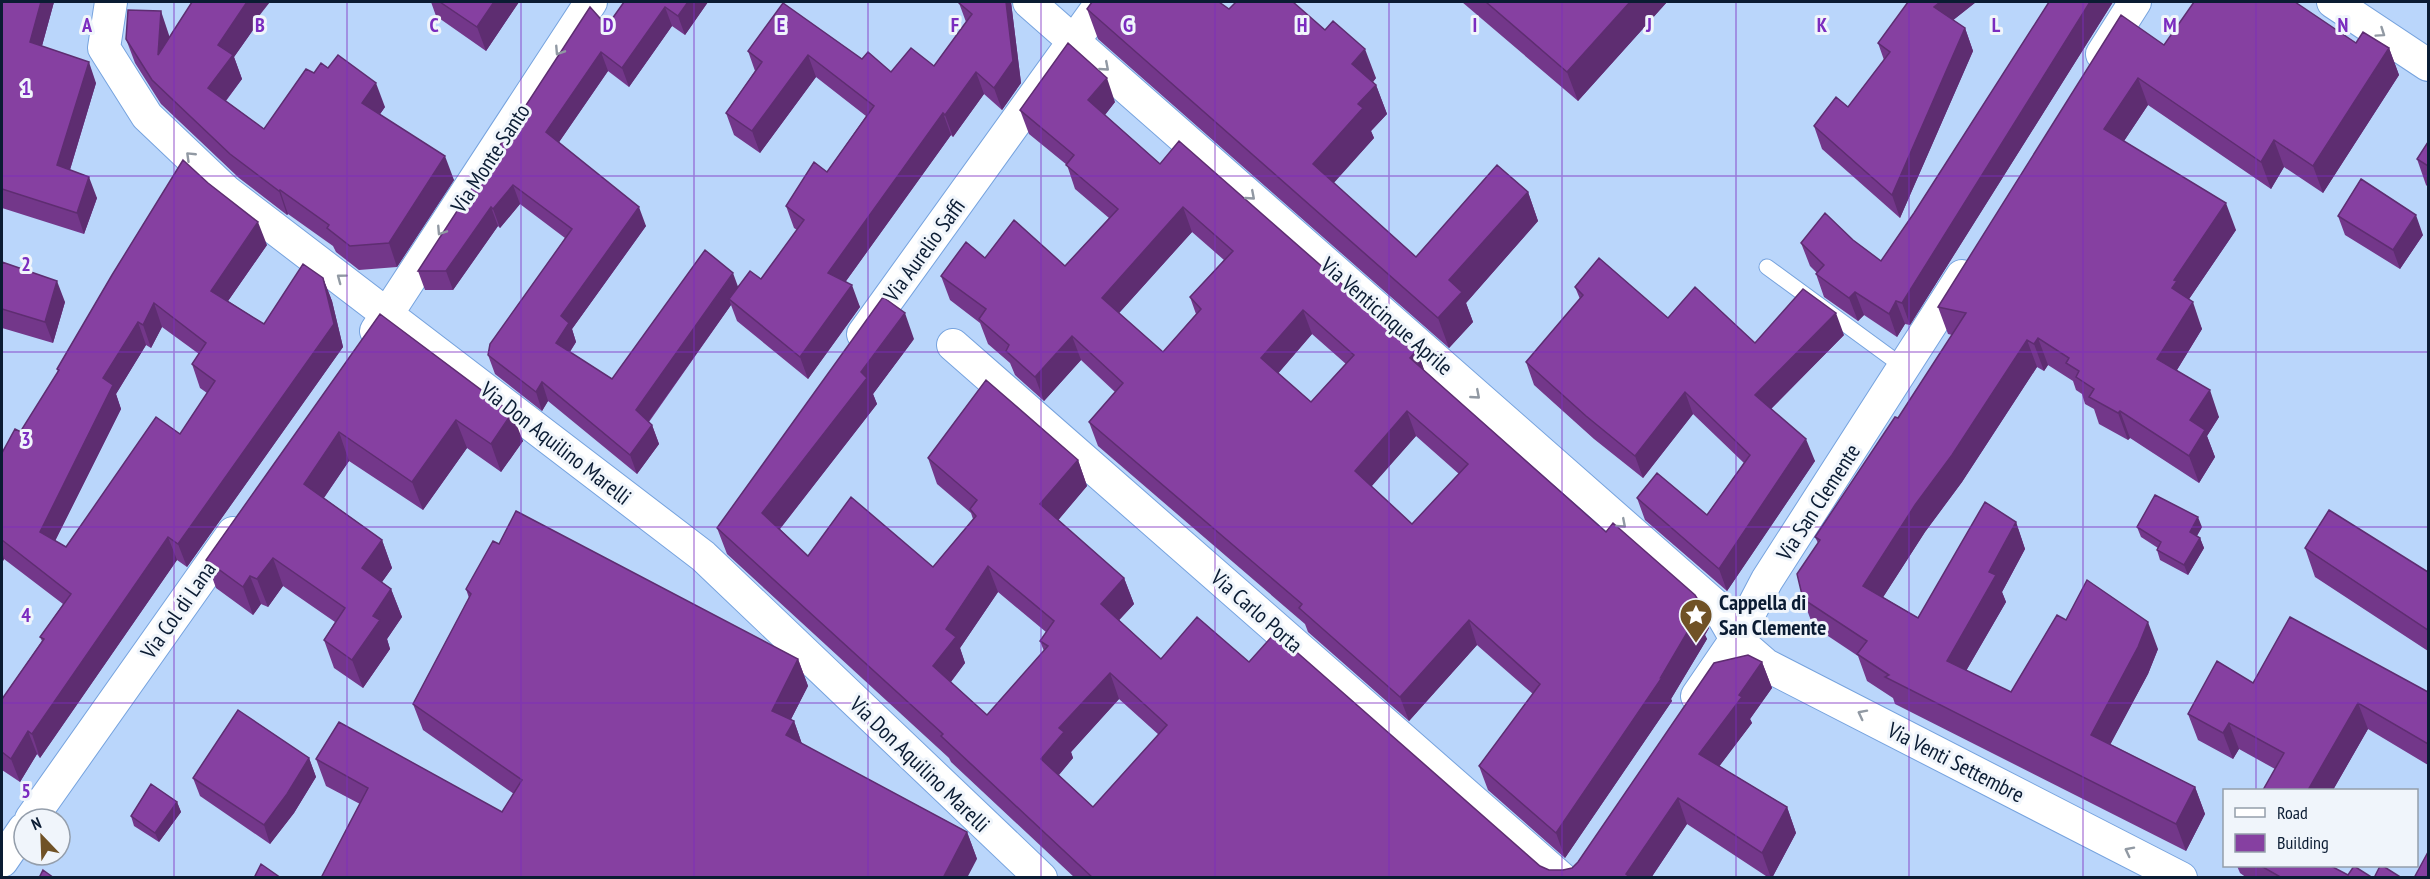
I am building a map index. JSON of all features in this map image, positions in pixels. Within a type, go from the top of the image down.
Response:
[{"type":"street","name":"Via Don Aquilino Marelli","points":[[111,2],[104,48],[147,116],[227,192],[388,314],[710,547],[1041,878]]},
{"type":"street","name":"Via Monte Santo","points":[[388,314],[591,2]]},
{"type":"street","name":"Via Venticinque Aprile","points":[[1029,2],[1075,40],[1718,608],[1736,639]]},
{"type":"street","name":"Via Aurelio Saffi","points":[[848,355],[1102,2]]},
{"type":"street","points":[[2084,83],[2135,2]]},
{"type":"street","points":[[2333,2],[2428,65]]},
{"type":"street","name":"Via San Clemente","points":[[1684,716],[1736,639],[1767,580],[1905,368],[1975,255]]},
{"type":"street","points":[[360,352],[388,314]]},
{"type":"street","name":"Via Carlo Porta","points":[[953,345],[1561,878]]},
{"type":"street","name":"Via Col di Lana","points":[[39,807],[251,508]]},
{"type":"street","name":"Via Venti Settembre","points":[[1736,639],[1766,665],[2181,878]]},
{"type":"street","points":[[2,861],[12,846]]},
{"type":"lane","points":[[1767,267],[1905,368]]},
{"type":"building","points":[[2,2],[41,2],[30,42],[89,62],[57,165],[89,177],[77,213],[2,189]]},
{"type":"building","points":[[192,2],[247,2],[218,45],[233,55],[208,88],[264,129],[306,69],[314,73],[321,63],[328,68],[338,55],[376,83],[362,103],[445,156],[389,243],[350,246],[327,228],[329,225],[230,154],[152,80],[126,39],[128,10],[161,11],[158,55]]},
{"type":"building","points":[[440,2],[494,2],[477,27]]},
{"type":"building","points":[[624,2],[688,2],[678,16],[665,7],[622,68],[601,52],[546,132],[639,207],[561,316],[569,323],[556,343],[612,379],[705,250],[733,273],[636,410],[652,425],[630,455],[542,382],[536,392],[488,355],[490,344],[572,229],[513,185],[493,209],[491,207],[446,271],[418,271],[590,7],[607,26]]},
{"type":"building","points":[[960,2],[1006,2],[1013,61],[994,88],[976,72],[945,115],[943,113],[828,273],[852,285],[800,357],[729,299],[750,271],[761,279],[804,220],[786,206],[814,162],[827,172],[874,106],[808,55],[752,131],[726,113],[762,62],[748,51],[783,3],[862,59],[868,52],[891,72],[911,48],[934,66],[972,14]]},
{"type":"building","points":[[1092,2],[1219,2],[1229,9],[1236,2],[1293,2],[1325,30],[1333,21],[1365,49],[1352,64],[1376,85],[1358,104],[1363,108],[1313,164],[1416,257],[1497,165],[1528,192],[1449,280],[1462,292],[1438,318],[1087,9]]},
{"type":"building","points":[[1486,2],[1630,2],[1567,72]]},
{"type":"building","points":[[1908,2],[1940,2],[1934,7],[1965,28],[1892,195],[1814,126],[1836,97],[1848,107],[1890,52],[1878,43]]},
{"type":"building","points":[[2049,2],[2090,2],[1902,303],[1896,301],[1889,314],[1855,292],[1849,298],[1816,274],[1824,265],[1801,243],[1825,213],[1853,240],[1881,261]]},
{"type":"building","points":[[2194,2],[2295,2],[2356,43],[2363,32],[2389,48],[2313,166],[2274,140],[2261,162],[2138,78],[2104,129],[2226,203],[2174,280],[2177,281],[2172,288],[2193,302],[2157,359],[2210,390],[2190,420],[2205,430],[2189,456],[2120,411],[2118,413],[2089,397],[2094,389],[2076,377],[2079,371],[2066,363],[2069,358],[2038,338],[2034,344],[2027,340],[1863,586],[1918,618],[1985,502],[2016,522],[1989,572],[1996,575],[1947,661],[2011,692],[2057,615],[2066,620],[2087,580],[2148,622],[2138,647],[2091,735],[2195,787],[2176,824],[1885,677],[1889,675],[1857,654],[1867,641],[1803,599],[1797,574],[1820,540],[1815,537],[1895,417],[1898,418],[1966,313],[1938,307],[2121,15],[2164,45]]},
{"type":"building","points":[[1068,43],[1107,78],[1088,100],[1160,164],[1179,141],[1417,350],[1410,358],[1606,532],[1613,523],[1695,595],[1700,603],[1695,612],[1698,614],[1661,677],[1663,676],[1556,833],[1479,766],[1540,684],[1469,620],[1400,697],[1299,608],[1302,604],[1089,422],[1123,383],[1072,336],[1035,377],[1006,351],[1009,345],[979,319],[986,309],[941,276],[966,242],[985,258],[1014,220],[1065,266],[1118,209],[1066,165],[1074,155],[1020,110]],"holes":[[[1183,207],[1233,251],[1190,297],[1201,309],[1163,352],[1102,298]],[[1303,310],[1354,355],[1311,402],[1261,358]],[[1407,411],[1468,464],[1412,524],[1355,471]]]},
{"type":"building","points":[[2428,142],[2428,166],[2417,159]]},
{"type":"building","points":[[183,160],[258,222],[211,291],[264,324],[303,264],[323,278],[334,324],[178,544],[168,537],[32,734],[28,731],[11,759],[2,752],[2,699],[44,639],[40,637],[71,594],[2,540],[2,453],[15,429],[21,432],[112,275]],"holes":[[[154,303],[206,343],[192,364],[215,381],[180,434],[156,417],[66,547],[40,532],[113,385],[103,378],[138,322],[143,325]]]},
{"type":"building","points":[[2361,179],[2416,215],[2393,250],[2338,216]]},
{"type":"building","points":[[1599,258],[1668,318],[1695,287],[1755,343],[1803,289],[1836,313],[1755,395],[1806,439],[1719,569],[1637,498],[1657,473],[1707,515],[1750,455],[1685,392],[1635,456],[1526,362],[1583,295],[1575,287]]},
{"type":"building","points":[[2,262],[57,281],[45,322],[2,309]]},
{"type":"building","points":[[883,297],[905,313],[861,372],[867,378],[762,513],[808,556],[851,497],[933,567],[976,516],[970,509],[977,500],[928,458],[986,380],[1078,460],[1040,504],[1124,578],[1101,604],[1161,659],[1197,617],[1249,662],[1275,633],[1540,866],[1549,870],[1563,870],[1572,868],[1578,862],[1714,663],[1748,655],[1762,662],[1739,695],[1742,697],[1699,754],[1787,807],[1762,853],[1678,798],[1626,874],[1631,878],[1093,878],[941,736],[943,734],[717,528]],"holes":[[[988,566],[1054,621],[1040,641],[1048,646],[987,715],[933,666],[956,637],[946,629]],[[1110,673],[1167,725],[1093,807],[1041,759],[1064,732],[1059,728]]]},
{"type":"building","points":[[380,314],[512,413],[491,444],[456,420],[412,482],[339,432],[304,484],[382,540],[362,568],[391,589],[373,616],[380,620],[352,660],[324,640],[345,608],[273,558],[257,579],[250,576],[243,587],[206,560]]},
{"type":"building","points":[[2155,495],[2198,517],[2190,532],[2200,538],[2184,565],[2157,550],[2161,542],[2137,527]]},
{"type":"building","points":[[2329,510],[2428,572],[2428,630],[2305,548]]},
{"type":"building","points":[[516,511],[798,659],[772,711],[794,721],[786,735],[967,832],[943,878],[321,878],[368,788],[316,759],[339,722],[502,812],[522,780],[413,704],[471,594],[466,589],[493,541],[499,544]]},
{"type":"building","points":[[2290,617],[2428,692],[2428,744],[2358,703],[2309,789],[2264,789],[2284,753],[2229,723],[2223,733],[2188,714],[2217,661],[2253,683]]},
{"type":"building","points":[[238,710],[309,758],[287,794],[264,825],[193,778]]},
{"type":"building","points":[[151,784],[177,802],[155,833],[131,816]]},
{"type":"building","points":[[2428,852],[2428,878],[2414,878]]},
{"type":"building","points":[[261,864],[281,878],[254,878]]},
{"type":"building","points":[[2263,867],[2333,867],[2348,875],[2356,867],[2373,878],[2282,878]]},
{"type":"building","points":[[2380,867],[2385,867],[2402,878],[2374,878]]},
{"type":"building","points":[[43,870],[54,878],[39,878]]},
{"type":"place","name":"Cappella di San Clemente","points":[[1696,644]]}]
